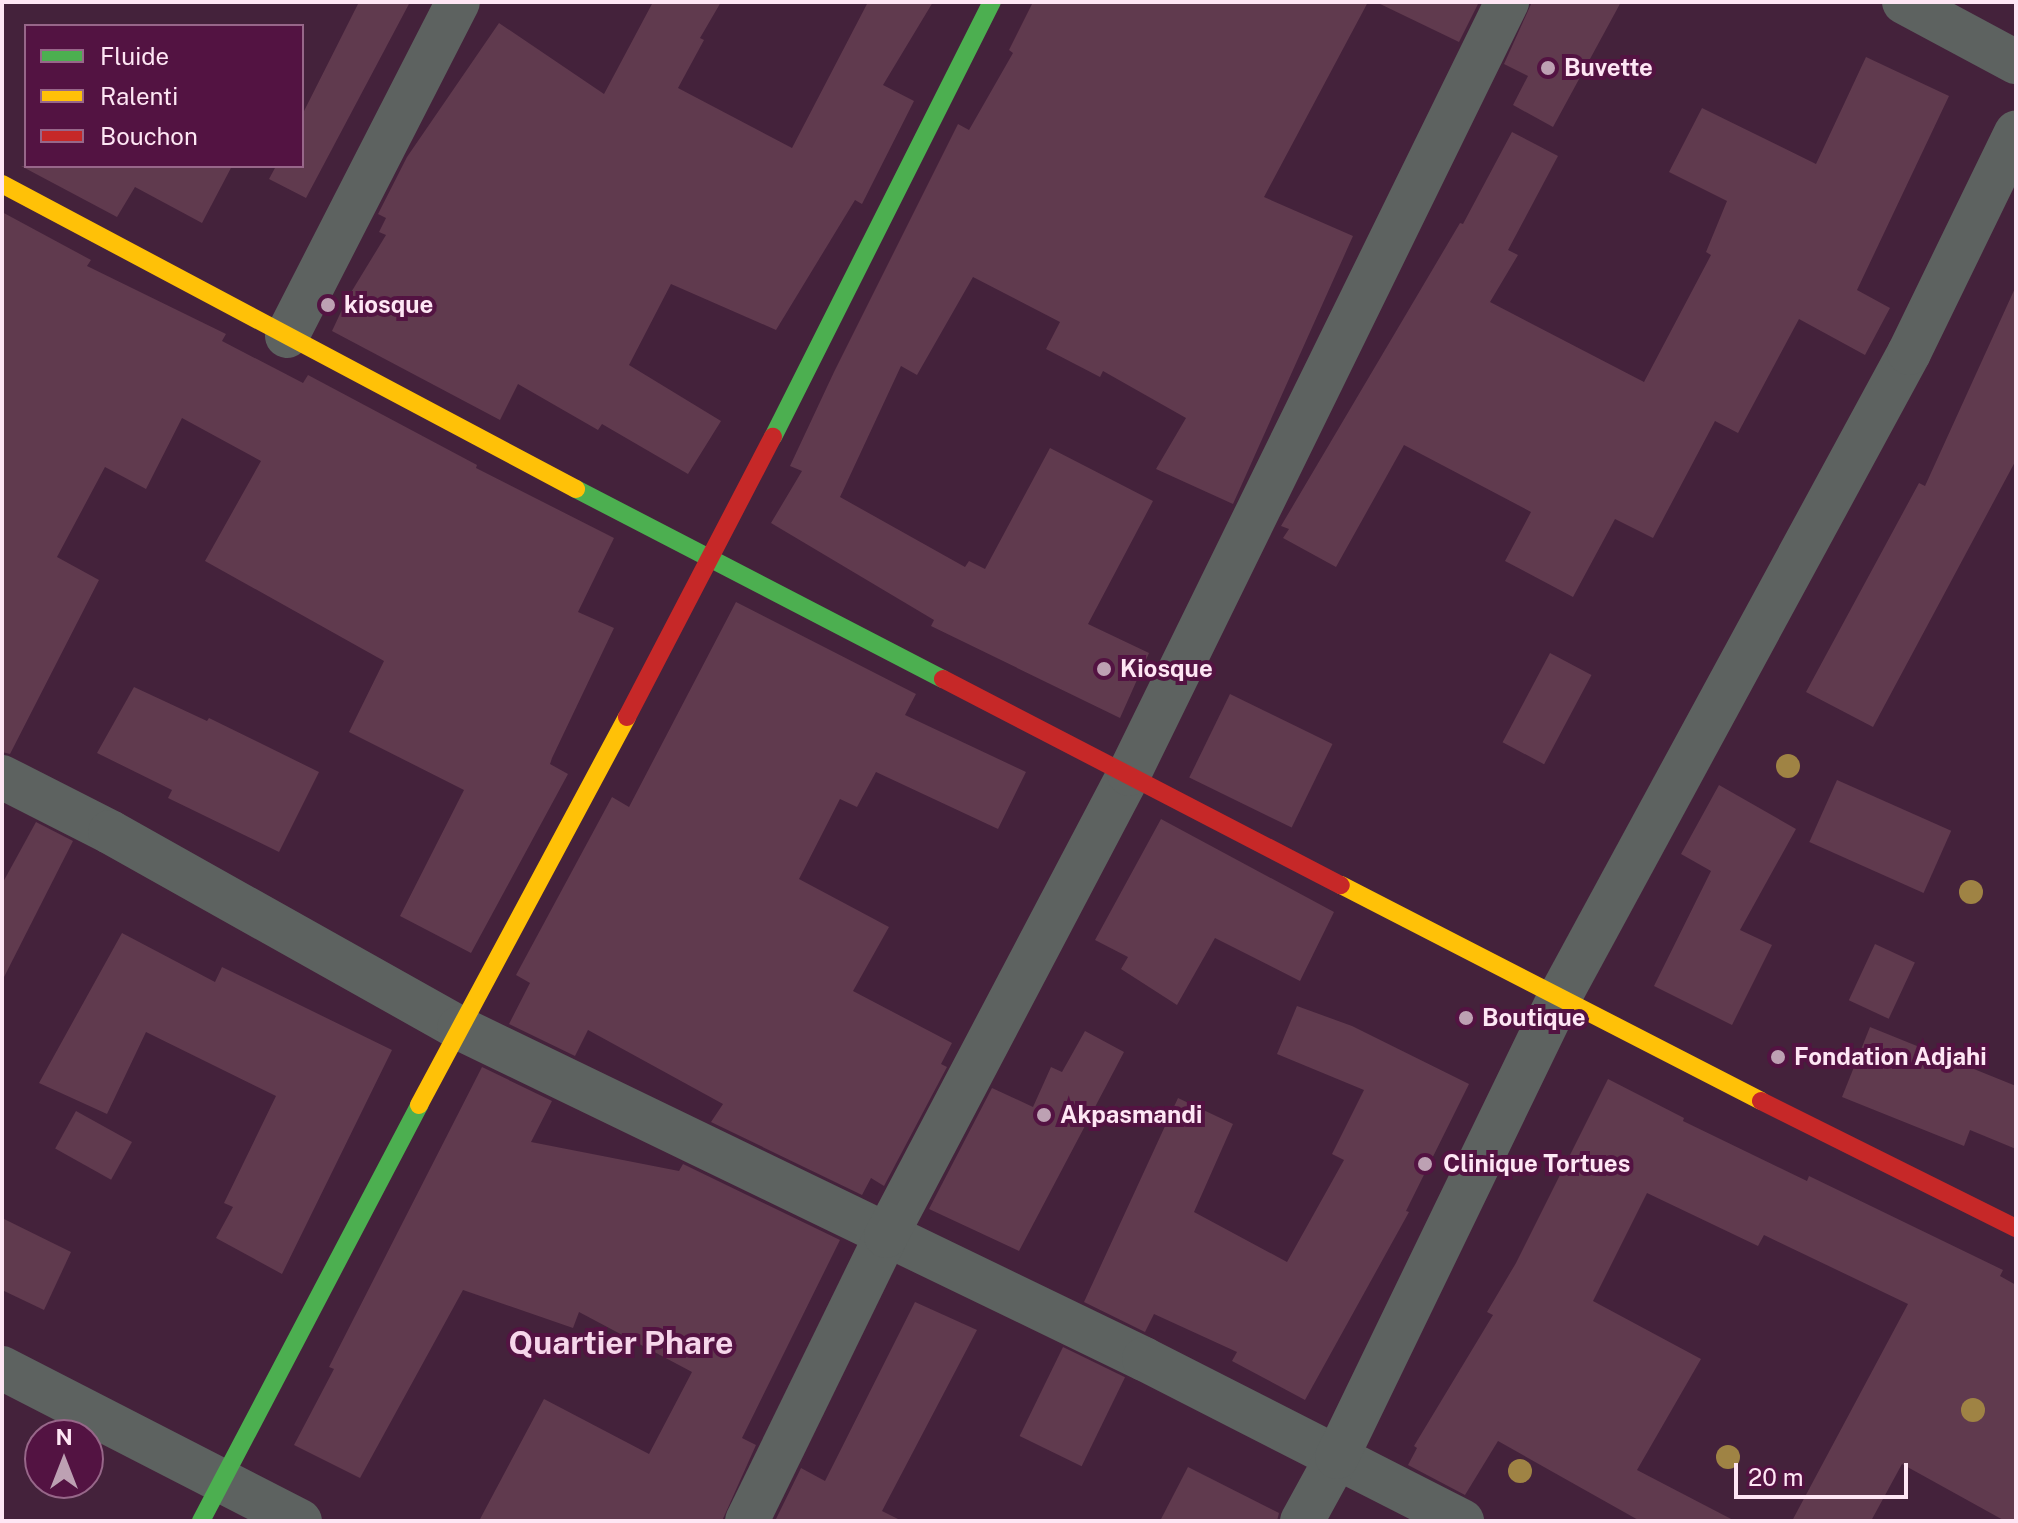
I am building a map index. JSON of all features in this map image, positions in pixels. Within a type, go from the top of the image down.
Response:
[{"type":"street","points":[[287,336],[458,2]]},
{"type":"street","points":[[201,1521],[459,1028],[711,561],[992,2]]},
{"type":"street","points":[[747,1521],[886,1236],[1129,774],[1507,2]]},
{"type":"street","points":[[1904,2],[2016,62]]},
{"type":"street","points":[[1302,1521],[1337,1457],[1558,1000],[1909,353],[2016,133]]},
{"type":"street","points":[[2,184],[711,561],[1129,774],[1558,1000],[2016,1228]]},
{"type":"street","points":[[2,777],[110,832],[459,1028],[1144,1359],[1462,1521]]},
{"type":"street","points":[[2,1368],[300,1521]]},
{"type":"building","points":[[359,2],[410,2],[306,198],[269,179],[275,168],[304,168],[304,111]]},
{"type":"building","points":[[653,2],[721,2],[700,38],[704,40],[678,88],[792,148],[868,2],[933,2],[883,85],[914,101],[862,204],[855,200],[776,330],[671,284],[629,365],[721,421],[688,474],[602,424],[598,430],[518,384],[500,420],[332,331],[347,299],[386,235],[379,232],[386,218],[378,214],[407,157],[499,23],[604,94]]},
{"type":"building","points":[[1033,2],[1368,2],[1264,197],[1353,236],[1233,504],[1156,469],[1186,418],[1103,371],[1100,377],[1046,349],[1060,322],[973,277],[917,375],[901,366],[840,497],[965,567],[969,561],[985,569],[1050,448],[1153,501],[1088,624],[1149,653],[1120,718],[931,626],[934,620],[771,523],[802,471],[790,466],[834,372],[958,124],[969,130],[1013,53],[1009,50]]},
{"type":"building","points":[[1376,2],[1479,2],[1459,42]]},
{"type":"building","points":[[1532,2],[1621,2],[1553,127],[1513,105],[1528,76],[1504,64]]},
{"type":"building","points":[[1866,57],[1949,96],[1857,290],[1890,308],[1865,355],[1799,319],[1738,433],[1715,421],[1653,538],[1615,519],[1573,597],[1505,561],[1531,512],[1404,445],[1336,567],[1283,538],[1289,529],[1281,526],[1460,223],[1463,224],[1512,132],[1558,156],[1508,250],[1518,255],[1490,302],[1644,382],[1711,255],[1706,252],[1727,201],[1669,172],[1702,108],[1816,164]]},
{"type":"building","points":[[25,168],[231,168],[202,223],[135,187],[117,217]]},
{"type":"building","points":[[2,212],[91,260],[87,266],[226,334],[222,341],[303,383],[308,375],[477,465],[476,468],[614,538],[578,612],[614,628],[550,764],[568,774],[471,953],[400,916],[464,790],[349,732],[384,661],[205,561],[261,461],[182,418],[146,489],[105,467],[57,557],[99,580],[10,754],[2,752]]},
{"type":"building","points":[[2016,286],[2016,460],[1873,727],[1806,692],[1919,483],[1925,486]]},
{"type":"building","points":[[736,602],[916,694],[905,715],[1026,772],[998,829],[876,772],[857,807],[840,799],[799,879],[889,927],[853,991],[952,1043],[941,1064],[947,1067],[884,1186],[871,1178],[862,1195],[711,1122],[723,1104],[588,1030],[575,1056],[509,1024],[530,983],[516,975],[612,797],[629,807]]},
{"type":"building","points":[[1550,653],[1591,675],[1544,764],[1503,742]]},
{"type":"building","points":[[134,687],[207,721],[209,718],[319,772],[279,852],[168,798],[172,790],[97,753]]},
{"type":"building","points":[[1230,694],[1332,744],[1292,828],[1189,778]]},
{"type":"building","points":[[1837,780],[1951,831],[1924,893],[1809,842]]},
{"type":"building","points":[[1719,785],[1796,829],[1740,930],[1772,945],[1732,1025],[1654,986],[1711,871],[1681,854]]},
{"type":"building","points":[[1161,819],[1334,912],[1300,981],[1215,938],[1177,1005],[1121,969],[1128,957],[1095,940]]},
{"type":"building","points":[[36,822],[73,841],[2,981],[2,884]]},
{"type":"building","points":[[122,933],[215,982],[222,967],[392,1050],[282,1274],[216,1238],[233,1207],[224,1203],[276,1096],[146,1032],[107,1114],[39,1083]]},
{"type":"building","points":[[1875,944],[1915,963],[1889,1019],[1849,1000]]},
{"type":"building","points":[[1297,1006],[1352,1026],[1469,1084],[1406,1211],[1409,1212],[1305,1400],[1232,1361],[1237,1352],[1154,1314],[1145,1332],[1084,1302],[1178,1098],[1233,1124],[1194,1212],[1287,1262],[1344,1160],[1332,1154],[1364,1090],[1277,1054]]},
{"type":"building","points":[[1870,1027],[2016,1086],[2016,1149],[1970,1130],[1964,1146],[1842,1097]]},
{"type":"building","points":[[1085,1031],[1124,1052],[1019,1251],[929,1209],[992,1088],[1033,1107],[1051,1067],[1062,1072]]},
{"type":"building","points":[[482,1067],[552,1101],[531,1142],[679,1171],[683,1164],[840,1240],[742,1438],[756,1445],[722,1521],[479,1521],[544,1399],[649,1454],[692,1372],[579,1312],[573,1328],[463,1290],[360,1478],[294,1445],[334,1369],[329,1367]]},
{"type":"building","points":[[1608,1079],[1684,1118],[1683,1121],[1807,1181],[1809,1176],[2003,1270],[2000,1276],[2016,1285],[2016,1521],[2005,1521],[1902,1464],[1871,1521],[1792,1521],[1908,1304],[1764,1235],[1758,1246],[1647,1193],[1593,1301],[1701,1359],[1637,1470],[1735,1521],[1640,1521],[1498,1441],[1465,1495],[1408,1465],[1417,1448],[1414,1446],[1493,1315],[1487,1312],[1516,1263]]},
{"type":"building","points":[[76,1111],[132,1142],[111,1180],[55,1149]]},
{"type":"building","points":[[2,1218],[71,1252],[44,1310],[2,1290]]},
{"type":"building","points":[[915,1302],[977,1330],[882,1511],[902,1521],[775,1521],[801,1468],[825,1481]]},
{"type":"building","points":[[1063,1347],[1125,1377],[1082,1466],[1020,1436]]},
{"type":"building","points":[[1188,1467],[1279,1513],[1277,1521],[1160,1521]]},
{"type":"traffic: fast","points":[[773,437],[992,2]]},
{"type":"traffic: fast","points":[[576,489],[943,679]]},
{"type":"traffic: fast","points":[[201,1521],[419,1105]]},
{"type":"traffic: slow","points":[[2,184],[576,489]]},
{"type":"traffic: slow","points":[[419,1105],[627,717]]},
{"type":"traffic: slow","points":[[1341,885],[1761,1101]]},
{"type":"traffic: jam","points":[[627,717],[773,437]]},
{"type":"traffic: jam","points":[[943,679],[1341,885]]},
{"type":"traffic: jam","points":[[1761,1101],[2016,1228]]},
{"type":"place","name":"Buvette","points":[[1548,68]]},
{"type":"place","name":"kiosque","points":[[328,305]]},
{"type":"place","name":"Kiosque","points":[[1104,669]]},
{"type":"place","name":"Boutique","points":[[1466,1018]]},
{"type":"place","name":"Fondation Adjahi","points":[[1778,1057]]},
{"type":"place","name":"Akpasmandi","points":[[1044,1115]]},
{"type":"place","name":"Clinique Tortues","points":[[1425,1164]]},
{"type":"district","name":"Quartier Phare","points":[[621,1343]]}]
